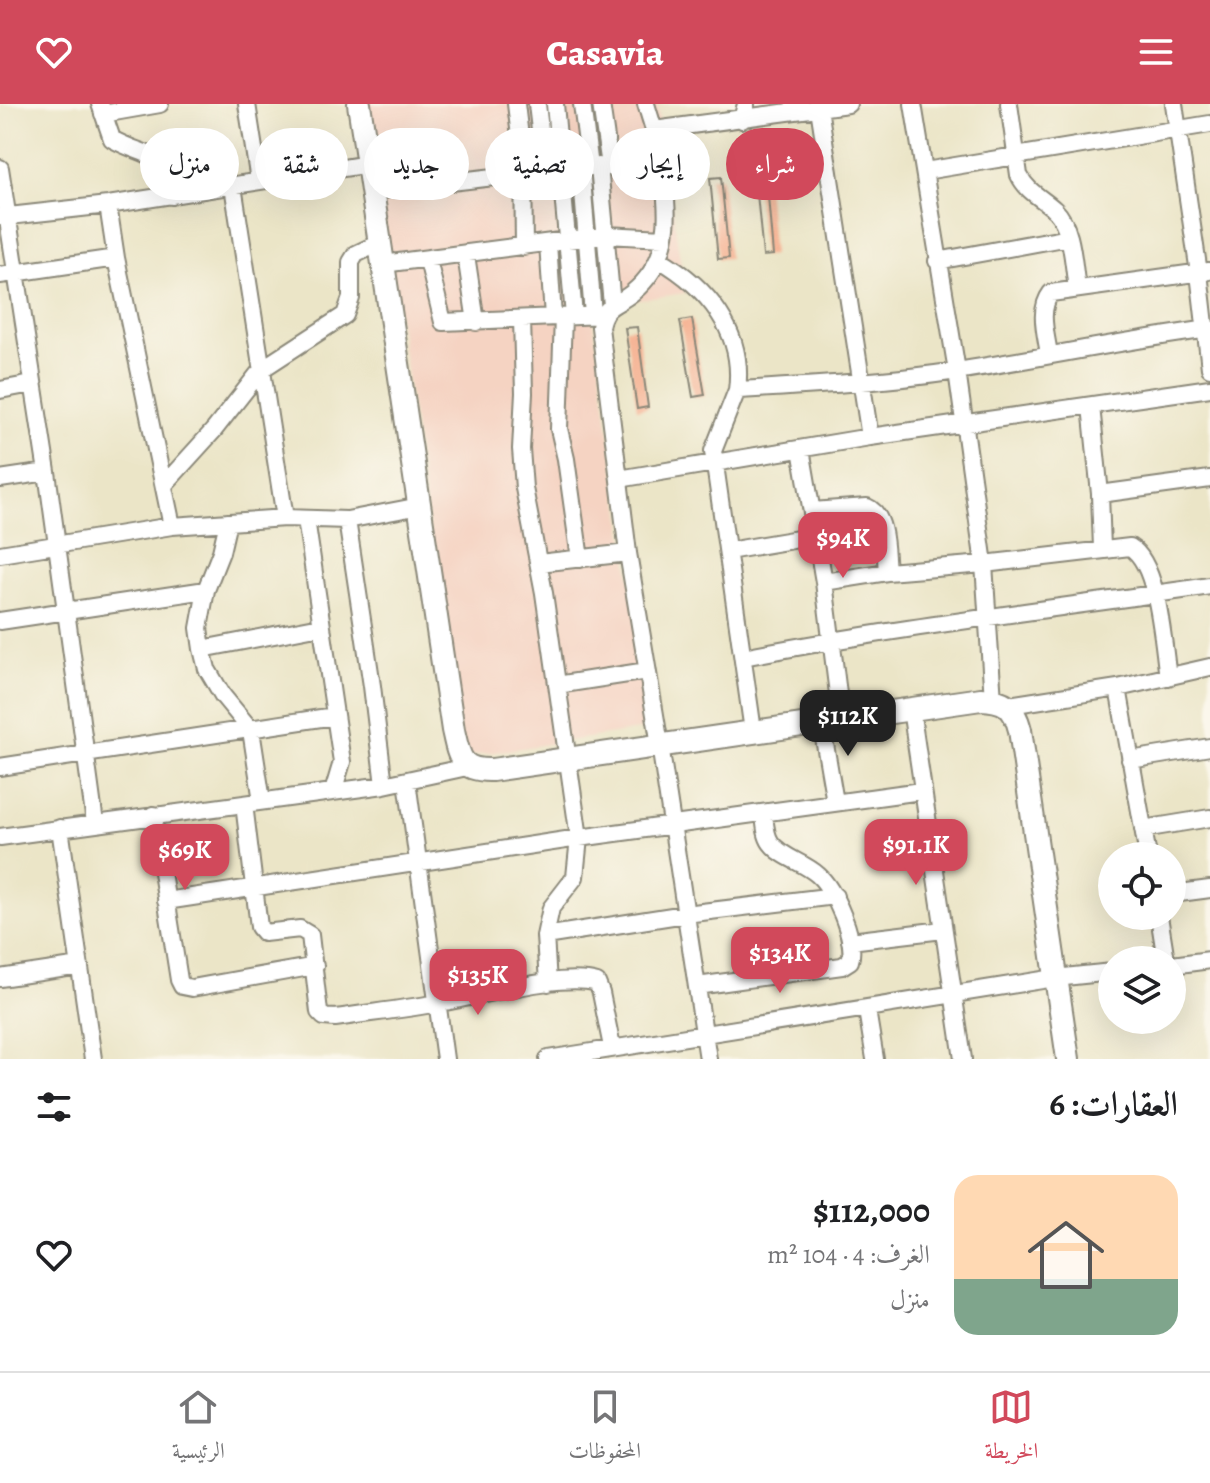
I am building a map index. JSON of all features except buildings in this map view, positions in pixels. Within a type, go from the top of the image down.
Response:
[{"type":"main road","points":[[359,104],[364,134]]},
{"type":"main road","points":[[374,200],[453,730],[458,754],[467,767],[492,770],[831,719],[911,709],[1001,703],[1016,716],[1020,730],[1068,1059]]},
{"type":"street","points":[[140,152],[112,139],[101,109],[160,104]]},
{"type":"street","points":[[247,104],[255,155]]},
{"type":"street","points":[[516,104],[519,128]]},
{"type":"street","points":[[537,104],[543,128]]},
{"type":"street","points":[[554,128],[555,104]]},
{"type":"street","points":[[582,104],[606,235],[600,327],[628,553],[708,1059]]},
{"type":"street","points":[[601,104],[586,239],[602,311]]},
{"type":"street","points":[[646,104],[653,128]]},
{"type":"street","points":[[664,128],[744,112],[848,104]]},
{"type":"street","points":[[913,104],[957,371],[1001,703],[1118,688],[1210,667]]},
{"type":"street","points":[[1009,104],[1019,175],[1023,184],[1057,211],[1069,237],[1077,288]]},
{"type":"street","points":[[1174,104],[1205,272],[1210,368]]},
{"type":"street","points":[[819,108],[870,437]]},
{"type":"street","points":[[925,171],[1210,124]]},
{"type":"street","points":[[595,167],[610,167]]},
{"type":"street","points":[[0,168],[7,274],[32,384],[47,472],[95,823]]},
{"type":"street","points":[[3,216],[144,200]]},
{"type":"street","points":[[235,200],[285,518]]},
{"type":"street","points":[[523,200],[524,247]]},
{"type":"street","points":[[559,200],[568,241],[559,429],[580,559]]},
{"type":"street","points":[[428,260],[443,322],[563,317],[602,311],[639,286],[659,259],[667,200]]},
{"type":"street","points":[[108,205],[116,258],[172,526]]},
{"type":"street","points":[[164,485],[214,430],[262,369],[345,315],[351,298],[351,262],[356,254],[428,260],[606,235],[664,238]]},
{"type":"street","points":[[937,261],[1069,237]]},
{"type":"street","points":[[548,243],[563,317]]},
{"type":"street","points":[[466,255],[476,322]]},
{"type":"street","points":[[7,274],[116,258]]},
{"type":"street","points":[[659,259],[701,289],[724,318],[740,370],[737,390],[713,451],[753,731]]},
{"type":"street","points":[[1049,354],[1043,314],[1051,293],[1205,272]]},
{"type":"street","points":[[522,319],[524,393],[521,449],[524,488],[539,563],[579,838],[575,877],[551,908],[545,936],[548,983]]},
{"type":"street","points":[[737,390],[861,382],[957,371],[1208,329]]},
{"type":"street","points":[[0,390],[32,384]]},
{"type":"street","points":[[619,479],[870,437],[1210,388]]},
{"type":"street","points":[[1091,406],[1102,548]]},
{"type":"street","points":[[801,449],[824,582],[830,640],[835,802]]},
{"type":"street","points":[[0,479],[47,472]]},
{"type":"street","points":[[1100,494],[1210,479]]},
{"type":"street","points":[[0,554],[172,526],[285,518],[347,520],[420,506]]},
{"type":"street","points":[[812,511],[867,507],[874,510],[880,520],[887,572]]},
{"type":"street","points":[[306,519],[342,762],[333,792]]},
{"type":"street","points":[[347,520],[384,785]]},
{"type":"street","points":[[228,522],[221,552],[206,590],[199,628],[207,669],[223,696],[251,730],[262,801]]},
{"type":"street","points":[[728,551],[816,536]]},
{"type":"street","points":[[824,582],[887,572],[1130,547],[1143,560],[1155,594],[1168,677]]},
{"type":"street","points":[[539,563],[628,553]]},
{"type":"street","points":[[743,657],[830,640],[1210,586]]},
{"type":"street","points":[[0,621],[206,590]]},
{"type":"street","points":[[202,649],[321,626]]},
{"type":"street","points":[[557,685],[647,671]]},
{"type":"street","points":[[1118,688],[1145,842]]},
{"type":"street","points":[[911,709],[963,1059]]},
{"type":"street","points":[[0,767],[334,716]]},
{"type":"street","points":[[1130,760],[1210,747]]},
{"type":"street","points":[[0,837],[384,785],[467,767]]},
{"type":"street","points":[[407,781],[445,1059]]},
{"type":"street","points":[[166,901],[579,838],[921,791]]},
{"type":"street","points":[[244,804],[259,927],[264,933],[300,929],[310,935],[319,1012],[324,1017],[437,1004],[548,983],[586,980],[597,983],[601,993],[612,1047]]},
{"type":"street","points":[[697,986],[842,966],[850,961],[850,941],[835,896],[818,874],[772,846],[767,837],[764,813]]},
{"type":"street","points":[[153,815],[182,986],[192,988],[315,966]]},
{"type":"street","points":[[1143,829],[1210,818]]},
{"type":"street","points":[[60,828],[93,1059]]},
{"type":"street","points":[[1186,892],[1210,889]]},
{"type":"street","points":[[545,936],[685,914],[835,896]]},
{"type":"street","points":[[850,941],[943,930]]},
{"type":"street","points":[[1186,963],[1210,960]]},
{"type":"street","points":[[0,978],[80,966]]},
{"type":"street","points":[[548,1059],[1098,973]]},
{"type":"street","points":[[867,1010],[875,1059]]},
{"type":"shaded area","points":[[367,104],[657,104],[661,128],[610,128],[610,200],[671,200],[685,293],[591,307],[652,728],[463,757],[381,200],[469,200],[469,128],[371,128]]}]
